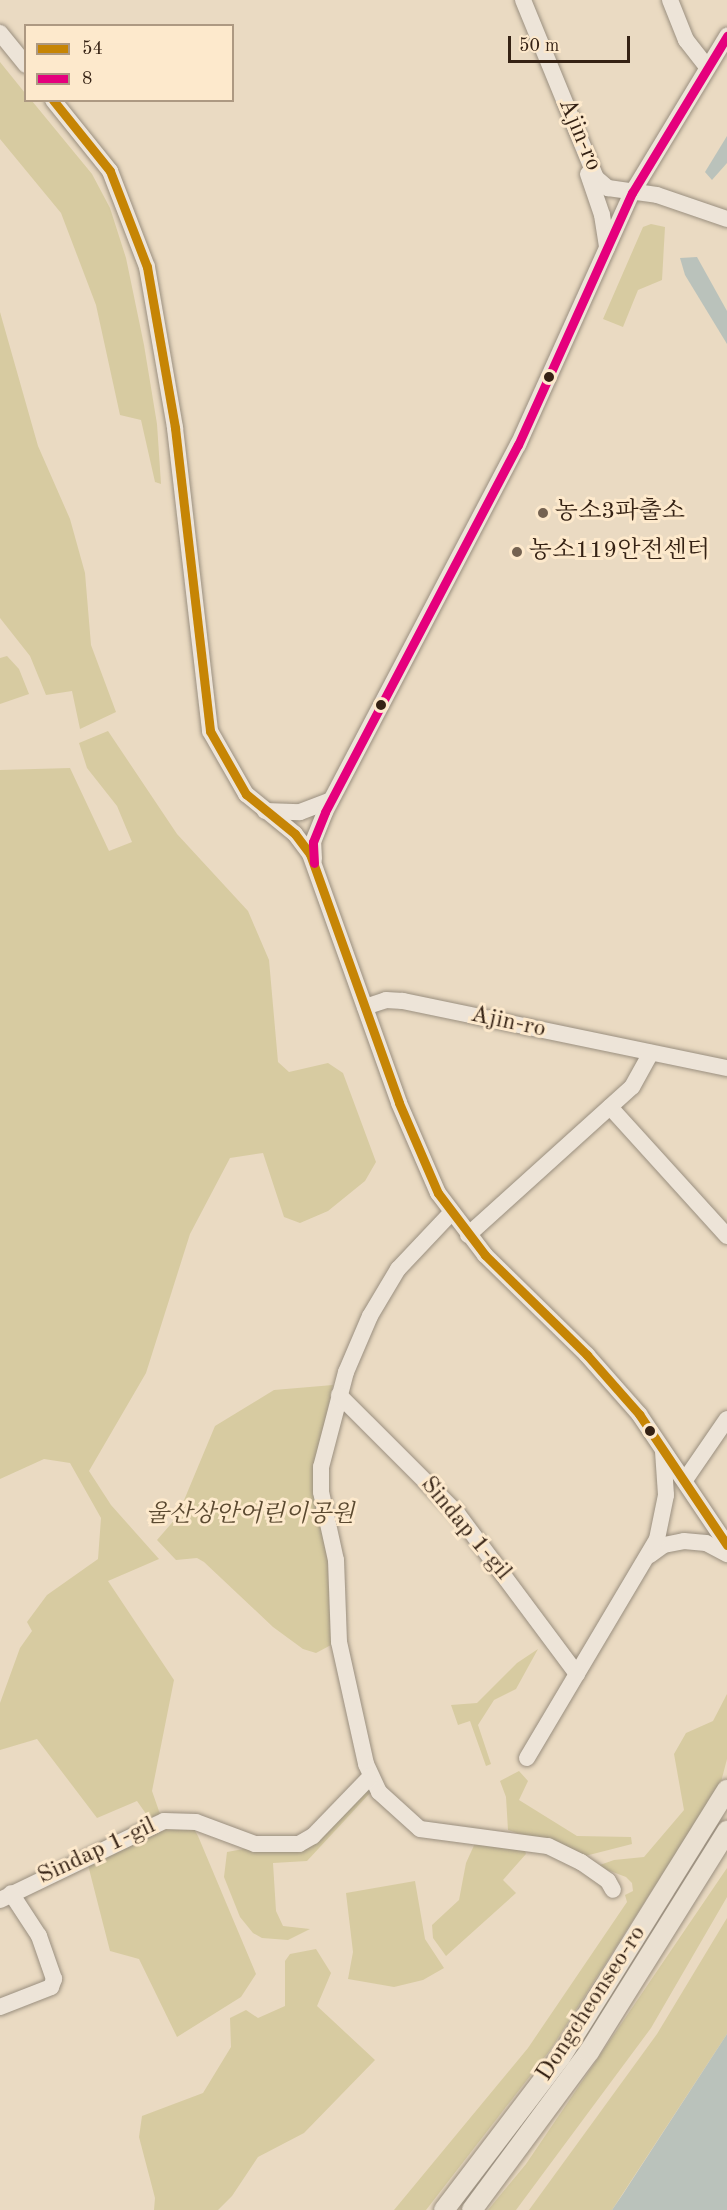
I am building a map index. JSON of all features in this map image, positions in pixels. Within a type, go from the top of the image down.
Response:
[{"type":"main road","name":"Dongcheonseo-ro","points":[[444,2210],[560,2058],[727,1790]]},
{"type":"main road","name":"Dongcheonseo-ro","points":[[472,2210],[589,2052],[727,1831]]},
{"type":"street","name":"Ajin-ro","points":[[523,0],[596,178],[608,188],[666,197],[727,219]]},
{"type":"street","points":[[670,0],[686,40],[706,66]]},
{"type":"street","points":[[0,33],[24,63]]},
{"type":"street","points":[[314,863],[313,842],[331,800],[518,444],[632,193],[706,66],[727,36]]},
{"type":"street","points":[[55,102],[110,171],[144,256],[175,428],[206,715],[237,781],[266,811],[295,834],[314,863],[427,1174],[451,1213],[468,1235],[587,1355],[661,1444],[727,1545]]},
{"type":"street","points":[[574,128],[602,215],[607,248]]},
{"type":"street","points":[[266,811],[300,812],[331,800]]},
{"type":"street","name":"Ajin-ro","points":[[365,1008],[386,1000],[403,1001],[727,1068]]},
{"type":"street","points":[[468,1235],[610,1107],[641,1076],[651,1053]]},
{"type":"street","points":[[610,1107],[727,1236]]},
{"type":"street","points":[[451,1213],[398,1269],[385,1290],[357,1345],[339,1395],[321,1467],[321,1492],[336,1560],[339,1642],[370,1777],[379,1792],[420,1829],[548,1846],[581,1862],[608,1881],[613,1890]]},
{"type":"street","name":"Sindap 1-gil","points":[[339,1395],[458,1514],[577,1674]]},
{"type":"street","points":[[685,1480],[727,1419]]},
{"type":"street","points":[[527,1758],[649,1556],[662,1524],[666,1495],[661,1444]]},
{"type":"street","points":[[649,1556],[664,1545],[684,1541],[706,1543],[727,1554]]},
{"type":"street","name":"Sindap 1-gil","points":[[0,2007],[51,1987],[54,1979],[39,1935],[6,1897],[147,1827],[171,1820],[196,1822],[255,1844],[299,1845],[313,1836],[370,1777]]},
{"type":"green space","points":[[0,62],[24,92],[24,102],[33,102],[92,174],[110,208],[126,258],[144,345],[157,424],[161,484],[155,482],[141,420],[120,415],[96,305],[61,213],[0,139]]},
{"type":"green space","points":[[651,224],[665,227],[662,280],[638,290],[623,327],[603,319],[643,227]]},
{"type":"green space","points":[[0,312],[38,446],[70,519],[85,573],[91,645],[116,712],[80,729],[72,691],[46,695],[30,656],[0,618]]},
{"type":"green space","points":[[7,656],[19,669],[29,694],[0,704],[0,658]]},
{"type":"green space","points":[[108,731],[177,834],[248,911],[269,960],[278,1062],[289,1072],[328,1063],[343,1073],[376,1162],[365,1181],[328,1211],[300,1223],[284,1217],[263,1153],[230,1158],[190,1234],[146,1373],[89,1471],[111,1505],[159,1559],[108,1581],[174,1680],[152,1791],[160,1814],[149,1818],[137,1801],[97,1818],[37,1739],[0,1750],[0,1703],[20,1648],[32,1631],[27,1622],[47,1595],[98,1559],[101,1518],[70,1463],[44,1459],[0,1479],[0,770],[70,768],[109,851],[132,842],[117,806],[87,768],[79,743]]},
{"type":"green space","name":"울산상안어린이공원","points":[[333,1385],[315,1467],[327,1544],[331,1645],[316,1653],[303,1649],[273,1627],[204,1562],[197,1558],[176,1560],[157,1540],[177,1517],[215,1426],[274,1390]]},
{"type":"green space","points":[[538,1649],[516,1689],[494,1700],[478,1725],[491,1764],[486,1766],[470,1721],[458,1725],[451,1705],[477,1703],[517,1663]]},
{"type":"green space","points":[[727,1694],[727,1759],[721,1782],[551,2049],[426,2210],[394,2210],[528,2048],[627,1902],[625,1895],[633,1891],[632,1883],[626,1877],[597,1866],[614,1860],[644,1857],[684,1810],[674,1754],[686,1733],[713,1721]]},
{"type":"green space","points":[[519,1771],[528,1781],[519,1800],[577,1836],[631,1837],[632,1844],[585,1856],[508,1830],[506,1797],[500,1781]]},
{"type":"green space","points":[[367,1791],[370,1793],[307,1861],[273,1863],[276,1911],[283,1926],[310,1929],[288,1940],[262,1938],[253,1933],[240,1917],[224,1877],[227,1852],[249,1848],[297,1850]]},
{"type":"green space","points":[[165,1827],[194,1829],[256,1974],[241,1997],[177,2037],[139,1959],[110,1951],[88,1865]]},
{"type":"green space","points":[[476,1841],[524,1848],[526,1854],[503,1880],[516,1893],[446,1956],[433,1938],[432,1925],[459,1900],[466,1863]]},
{"type":"green space","points":[[727,1868],[727,1897],[651,2028],[516,2210],[488,2210],[526,2164]]},
{"type":"green space","points":[[415,1881],[425,1939],[444,1968],[423,1980],[394,1987],[348,1979],[353,1952],[346,1893]]},
{"type":"green space","points":[[727,1918],[727,2034],[612,2210],[529,2210],[657,2034]]},
{"type":"green space","points":[[316,1949],[331,1973],[317,2006],[375,2060],[304,2133],[258,2157],[232,2196],[218,2210],[154,2210],[155,2198],[139,2137],[142,2116],[203,2093],[231,2047],[230,2018],[246,2010],[258,2018],[285,2006],[285,1961],[290,1954]]},
{"type":"shaded area","points":[[727,136],[727,163],[712,180],[705,172]]},
{"type":"shaded area","points":[[697,257],[727,311],[727,344],[685,275],[680,258]]},
{"type":"shaded area","points":[[727,2034],[727,2210],[612,2210],[623,2194]]},
{"type":"transit line","name":"8","points":[[314,863],[313,842],[325,812],[518,445],[632,193],[727,36]]},
{"type":"transit line","name":"54","points":[[55,102],[110,171],[147,267],[175,428],[210,731],[246,794],[295,834],[310,854],[399,1103],[438,1193],[485,1255],[587,1355],[639,1414],[727,1545]]},
{"type":"place","name":"농소3파출소","points":[[543,513]]},
{"type":"place","name":"농소119안전센터","points":[[517,552]]}]
